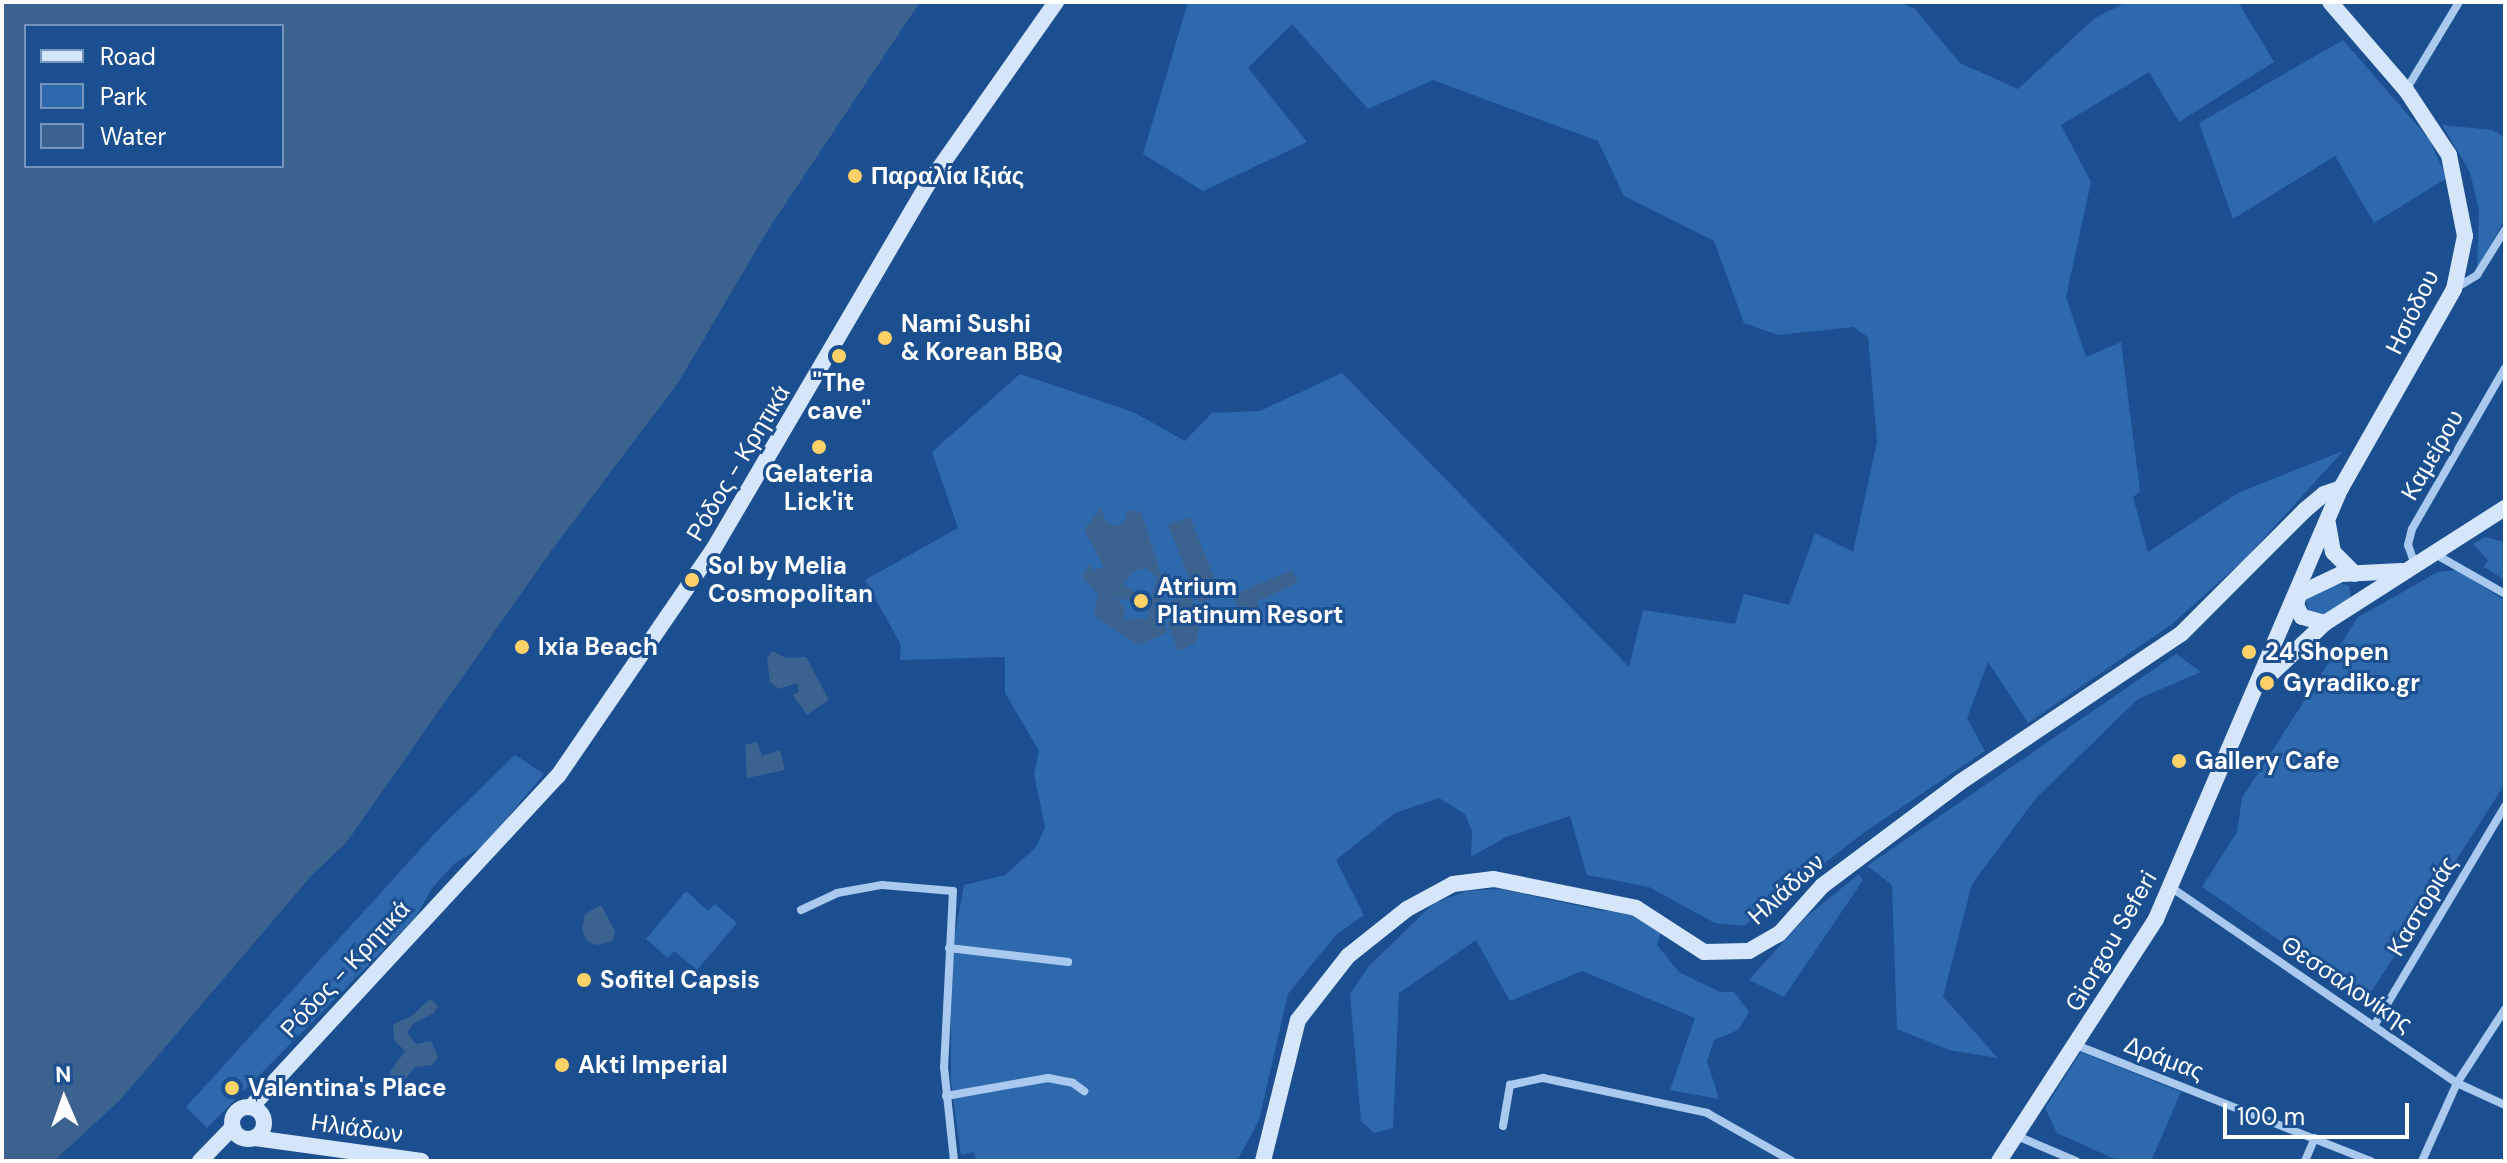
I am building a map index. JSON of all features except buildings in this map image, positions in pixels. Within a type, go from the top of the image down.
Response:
[{"type":"main road","name":"Ρόδος - Κρητικά","points":[[200,1161],[248,1123],[566,764],[713,550],[926,187],[1056,2]]},
{"type":"main road","name":"Ησιόδου","points":[[2299,594],[2341,488],[2454,289],[2465,236],[2459,189],[2449,155],[2406,90],[2330,2]]},
{"type":"main road","name":"Ηλιάδων","points":[[1263,1161],[1298,1020],[1348,956],[1407,909],[1453,884],[1494,879],[1636,908],[1704,952],[1749,951],[1779,934],[1822,886],[1959,783],[2181,634],[2305,510],[2324,494],[2341,488]]},
{"type":"main road","points":[[2305,510],[2319,503],[2331,515],[2333,552],[2365,584],[2359,602]]},
{"type":"main road","points":[[2257,693],[2292,651],[2325,623],[2505,508]]},
{"type":"main road","points":[[2325,623],[2302,617],[2296,605],[2299,594],[2353,573],[2409,568]]},
{"type":"main road","name":"Giorgou Seferi","points":[[2001,1160],[2110,997],[2172,888],[2299,594]]},
{"type":"main road","name":"Ηλιάδων","points":[[248,1123],[287,1143],[421,1161]]},
{"type":"street","points":[[2406,90],[2459,2]]},
{"type":"street","points":[[2454,289],[2477,275],[2505,230]]},
{"type":"street","name":"Καμείρου","points":[[2409,568],[2408,545],[2412,529],[2505,368]]},
{"type":"street","points":[[2435,554],[2505,594]]},
{"type":"street","name":"Καστοριάς","points":[[2374,1026],[2505,806]]},
{"type":"street","points":[[801,910],[837,893],[882,885],[948,888],[956,896],[949,948],[946,1096],[954,1161]]},
{"type":"street","name":"Θεσσαλονίκης","points":[[2172,888],[2457,1083],[2505,1105]]},
{"type":"street","points":[[949,948],[1068,962]]},
{"type":"street","points":[[2422,1161],[2457,1083],[2505,1009]]},
{"type":"street","name":"Δράμας","points":[[2076,1045],[2371,1161]]},
{"type":"street","points":[[946,1096],[1048,1078],[1073,1083],[1084,1091]]},
{"type":"street","points":[[1503,1126],[1510,1085],[1543,1078],[1707,1113],[1792,1161]]},
{"type":"street","points":[[2017,1136],[2076,1161]]},
{"type":"street","points":[[2305,1161],[2315,1138]]},
{"type":"green space","points":[[1188,2],[1899,2],[1915,9],[1960,63],[2018,89],[2095,18],[2127,2],[2238,2],[2274,62],[2179,122],[2149,72],[2061,125],[2091,182],[2066,297],[2086,357],[2121,342],[2140,491],[2133,497],[2148,552],[2238,493],[2343,451],[2245,559],[2172,624],[2028,723],[1988,662],[1967,718],[1985,751],[1862,834],[1744,926],[1715,923],[1649,887],[1587,875],[1570,816],[1506,837],[1471,857],[1472,831],[1465,814],[1439,798],[1395,813],[1336,860],[1364,915],[1336,935],[1288,994],[1259,1120],[1237,1161],[976,1161],[974,1152],[961,1155],[951,1082],[951,957],[964,885],[1005,875],[1036,847],[1045,827],[1034,774],[1039,751],[1005,693],[1005,657],[900,660],[901,645],[865,580],[958,528],[932,452],[1020,374],[1133,412],[1185,441],[1212,413],[1260,411],[1342,373],[1629,667],[1643,610],[1735,624],[1744,594],[1789,605],[1815,533],[1853,552],[1877,442],[1868,337],[1853,327],[1778,335],[1744,323],[1714,241],[1624,196],[1598,141],[1433,80],[1368,109],[1292,24],[1248,68],[1307,142],[1203,191],[1143,154]]},
{"type":"green space","points":[[2343,40],[2429,139],[2447,178],[2374,223],[2335,156],[2233,219],[2199,123]]},
{"type":"green space","points":[[2442,125],[2492,130],[2505,137],[2505,219],[2477,269],[2479,210],[2470,172]]},
{"type":"green space","points":[[2485,537],[2505,542],[2505,580],[2484,567],[2488,560],[2473,544]]},
{"type":"green space","points":[[2458,570],[2505,601],[2505,784],[2366,1000],[2202,887],[2237,832],[2242,798],[2358,617],[2438,572]]},
{"type":"green space","points":[[2340,583],[2349,586],[2351,599],[2323,617],[2311,618],[2305,599]]},
{"type":"green space","points":[[2176,654],[2201,672],[2138,699],[2036,798],[1972,884],[1943,997],[1998,1058],[1949,1050],[1897,1029],[1892,885],[1867,866]]},
{"type":"green space","points":[[515,755],[544,774],[483,846],[454,864],[432,888],[415,918],[207,1128],[186,1107],[437,831]]},
{"type":"green space","points":[[1859,874],[1863,880],[1784,997],[1749,980],[1806,917]]},
{"type":"green space","points":[[1500,889],[1603,911],[1631,911],[1661,932],[1657,945],[1679,972],[1720,992],[1734,992],[1749,1012],[1738,1030],[1714,1040],[1707,1061],[1719,1099],[1670,1090],[1695,1018],[1582,971],[1510,1001],[1476,940],[1399,993],[1393,1128],[1374,1133],[1361,1121],[1350,994],[1368,967],[1434,903],[1467,891]]},
{"type":"green space","points":[[686,891],[708,911],[715,904],[737,923],[697,970],[674,951],[668,958],[646,939]]},
{"type":"green space","points":[[2081,1052],[2181,1092],[2151,1161],[2119,1161],[2057,1133],[2045,1108]]},
{"type":"water","points":[[2,2],[920,2],[768,230],[678,383],[551,551],[346,843],[312,875],[121,1099],[54,1161],[2,1161]]},
{"type":"water","points":[[1101,507],[1105,521],[1115,526],[1125,522],[1126,510],[1141,512],[1163,580],[1174,591],[1165,593],[1157,606],[1167,633],[1138,645],[1099,619],[1094,612],[1098,594],[1082,577],[1089,565],[1094,570],[1104,567],[1084,530]],"holes":[[[1145,568],[1157,577],[1147,618],[1123,620],[1125,608],[1116,598],[1132,601],[1135,592],[1124,584],[1132,572]]]},
{"type":"water","points":[[1190,517],[1221,594],[1199,603],[1168,525]]},
{"type":"water","points":[[1292,570],[1298,583],[1257,601],[1262,616],[1245,623],[1233,595]]},
{"type":"water","points":[[1189,592],[1201,622],[1195,644],[1178,651],[1167,622],[1176,619],[1182,610],[1170,618],[1162,607]]},
{"type":"water","points":[[772,651],[786,658],[806,657],[829,700],[807,715],[793,695],[799,691],[797,683],[779,689],[770,682],[767,659]]},
{"type":"water","points":[[757,742],[762,756],[780,750],[785,770],[747,778],[745,745]]},
{"type":"water","points":[[601,905],[615,931],[613,941],[597,945],[587,941],[582,929],[585,914]]},
{"type":"water","points":[[430,999],[438,1006],[434,1013],[413,1024],[407,1033],[416,1044],[431,1041],[438,1057],[432,1065],[415,1067],[403,1082],[392,1079],[390,1072],[405,1051],[394,1040],[393,1024],[410,1017]]},
{"type":"place","name":"Παραλία Ιξιάς","points":[[855,176]]},
{"type":"place","name":"Nami Sushi & Korean BBQ","points":[[885,338]]},
{"type":"place","name":"''The cave''","points":[[839,356]]},
{"type":"place","name":"Gelateria Lick'it","points":[[819,447]]},
{"type":"place","name":"Sol by Melia Cosmopolitan","points":[[692,580]]},
{"type":"place","name":"Atrium Platinum Resort","points":[[1141,601]]},
{"type":"place","name":"Ixia Beach","points":[[522,647]]},
{"type":"place","name":"24 Shopen","points":[[2249,652]]},
{"type":"place","name":"Gyradiko.gr","points":[[2267,683]]},
{"type":"place","name":"Gallery Cafe","points":[[2179,761]]},
{"type":"place","name":"Sofitel Capsis","points":[[584,980]]},
{"type":"place","name":"Akti Imperial","points":[[562,1065]]},
{"type":"place","name":"Valentina's Place","points":[[232,1088]]}]
